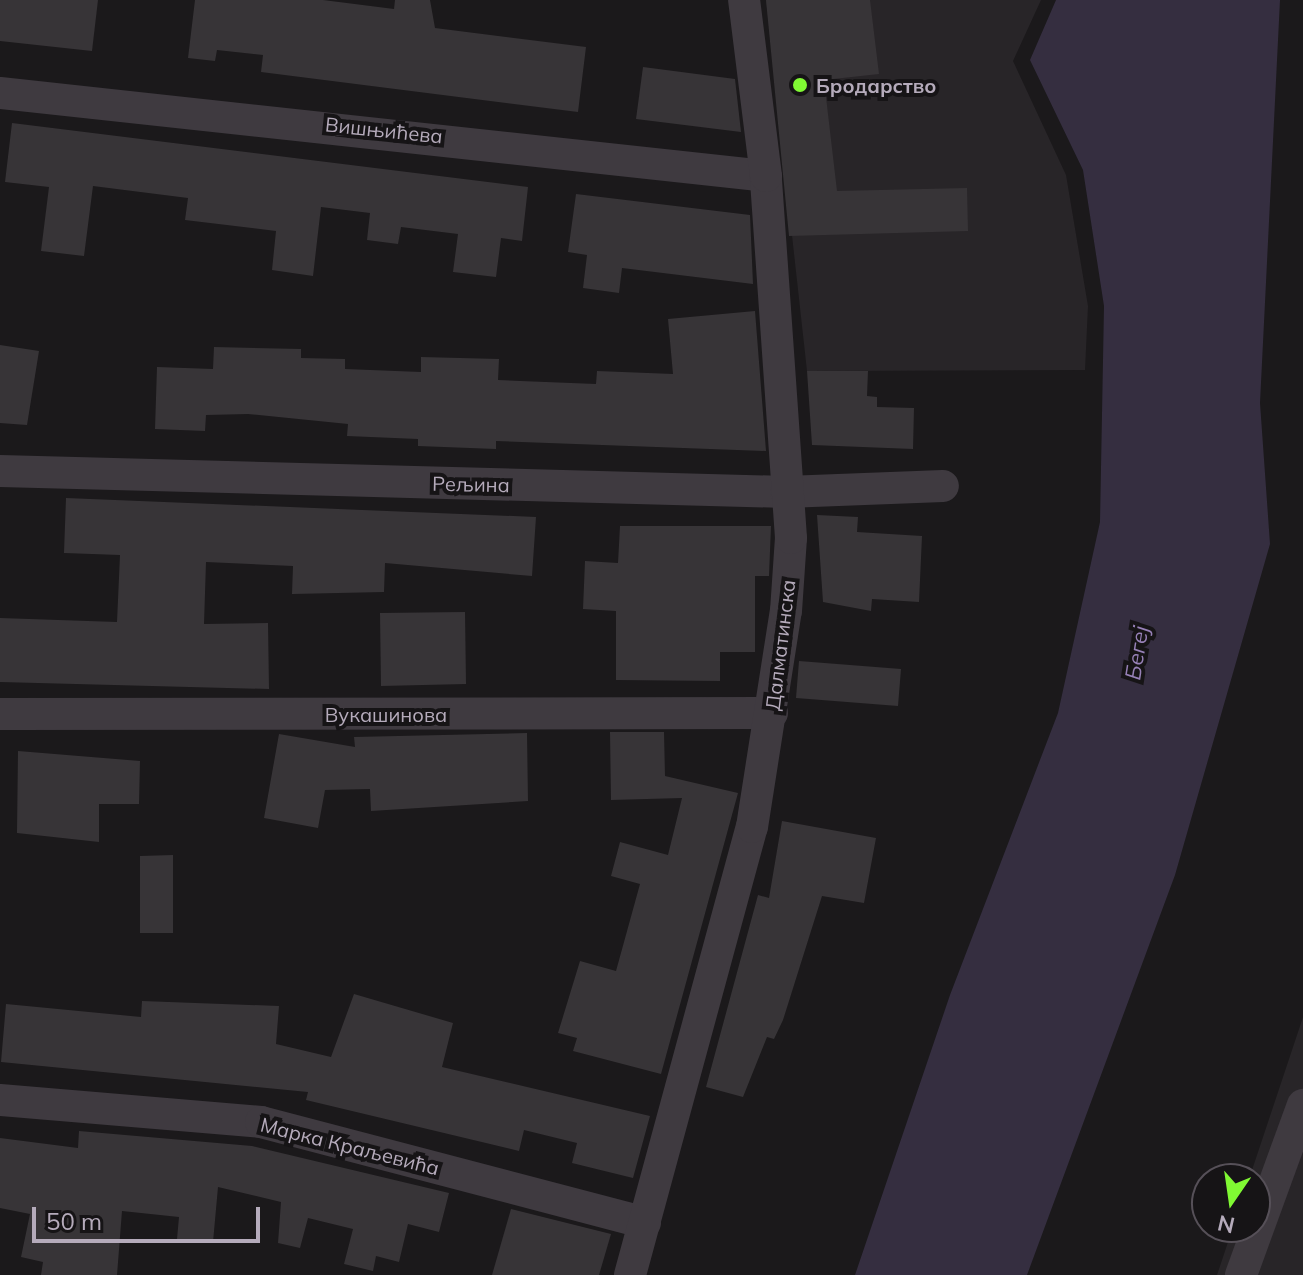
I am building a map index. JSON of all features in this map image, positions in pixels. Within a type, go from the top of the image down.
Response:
[{"type":"street","name":"Далматинска","points":[[630,1275],[743,864],[772,713],[791,538],[766,176],[744,0]]},
{"type":"street","name":"Вишњићева","points":[[0,93],[766,176]]},
{"type":"street","name":"Рељина","points":[[0,471],[786,492],[943,486]]},
{"type":"street","name":"Вукашинова","points":[[0,714],[772,713]]},
{"type":"street","name":"Марка Краљевића","points":[[0,1100],[261,1122],[645,1223]]},
{"type":"street","points":[[1241,1275],[1303,1105]]},
{"type":"shaded area","points":[[766,0],[1041,0],[1013,61],[1066,175],[1088,306],[1085,370],[807,371]]},
{"type":"shaded area","points":[[1303,1017],[1303,1275],[1217,1275],[1228,1243],[1271,1243],[1271,1163],[1254,1163]]},
{"type":"water","name":"Бегеј","points":[[1056,0],[1280,0],[1260,403],[1270,544],[1175,875],[1027,1275],[855,1275],[950,995],[1058,713],[1100,522],[1104,306],[1083,170],[1030,60]]},
{"type":"building","points":[[0,0],[98,0],[92,51],[0,41]]},
{"type":"building","points":[[195,0],[323,0],[394,9],[395,0],[430,0],[435,28],[586,47],[578,112],[261,72],[263,55],[217,50],[215,61],[188,58]]},
{"type":"building","points":[[766,0],[870,0],[879,74],[824,80],[837,191],[967,188],[968,231],[789,236]]},
{"type":"building","points":[[643,67],[735,79],[741,132],[636,119]]},
{"type":"building","points":[[12,123],[528,187],[522,241],[501,238],[496,277],[453,272],[458,234],[401,227],[398,244],[367,240],[370,213],[321,207],[313,276],[272,270],[276,231],[185,220],[188,198],[93,186],[84,256],[41,251],[49,187],[5,182]]},
{"type":"building","points":[[576,194],[750,215],[753,284],[622,268],[619,293],[583,288],[587,255],[568,252]]},
{"type":"building","points":[[755,311],[766,451],[496,441],[496,449],[418,446],[418,439],[347,436],[348,424],[248,414],[206,415],[205,431],[155,429],[157,367],[213,369],[214,347],[301,349],[301,358],[345,359],[345,369],[421,372],[421,357],[499,359],[498,380],[596,384],[597,371],[673,374],[668,319]]},
{"type":"building","points":[[0,345],[39,351],[27,425],[0,423]]},
{"type":"building","points":[[807,371],[868,371],[867,396],[877,397],[877,407],[914,408],[913,449],[812,445]]},
{"type":"building","points":[[66,498],[536,517],[532,576],[385,563],[384,592],[292,594],[293,566],[206,562],[204,624],[268,623],[269,689],[0,682],[0,618],[117,622],[120,555],[64,553]]},
{"type":"building","points":[[817,515],[858,517],[857,532],[922,536],[919,602],[872,599],[871,611],[823,602]]},
{"type":"building","points":[[620,526],[771,526],[769,576],[755,576],[755,652],[720,652],[720,681],[616,680],[616,611],[583,609],[585,561],[618,563]]},
{"type":"building","points":[[465,612],[466,684],[381,686],[380,613]]},
{"type":"building","points":[[799,661],[901,669],[898,706],[796,698]]},
{"type":"building","points":[[610,732],[664,732],[665,776],[738,793],[661,1074],[573,1051],[577,1038],[558,1033],[580,961],[616,971],[640,884],[611,876],[620,842],[668,855],[682,798],[611,800]]},
{"type":"building","points":[[527,733],[528,801],[371,811],[370,789],[325,790],[318,828],[264,818],[279,734],[355,747],[354,737]]},
{"type":"building","points":[[18,751],[140,761],[139,804],[99,804],[99,842],[17,833]]},
{"type":"building","points":[[782,821],[876,838],[864,903],[822,896],[783,1020],[774,1039],[767,1037],[743,1097],[706,1087],[758,895],[769,898]]},
{"type":"building","points":[[173,855],[173,933],[140,933],[140,856]]},
{"type":"building","points":[[354,994],[453,1023],[442,1067],[650,1116],[633,1178],[572,1163],[577,1143],[524,1130],[519,1151],[306,1100],[308,1092],[1,1062],[6,1004],[141,1017],[142,1001],[279,1006],[276,1044],[331,1057]]},
{"type":"building","points":[[79,1131],[252,1146],[449,1193],[439,1232],[408,1224],[399,1262],[376,1256],[373,1271],[344,1264],[353,1229],[308,1218],[300,1248],[278,1243],[281,1202],[218,1187],[213,1242],[177,1239],[179,1217],[122,1211],[117,1275],[41,1275],[43,1262],[21,1257],[30,1214],[0,1208],[0,1138],[78,1148]]},
{"type":"building","points":[[511,1209],[611,1234],[599,1275],[492,1275]]},
{"type":"place","name":"Бродарство","points":[[800,85]]}]
